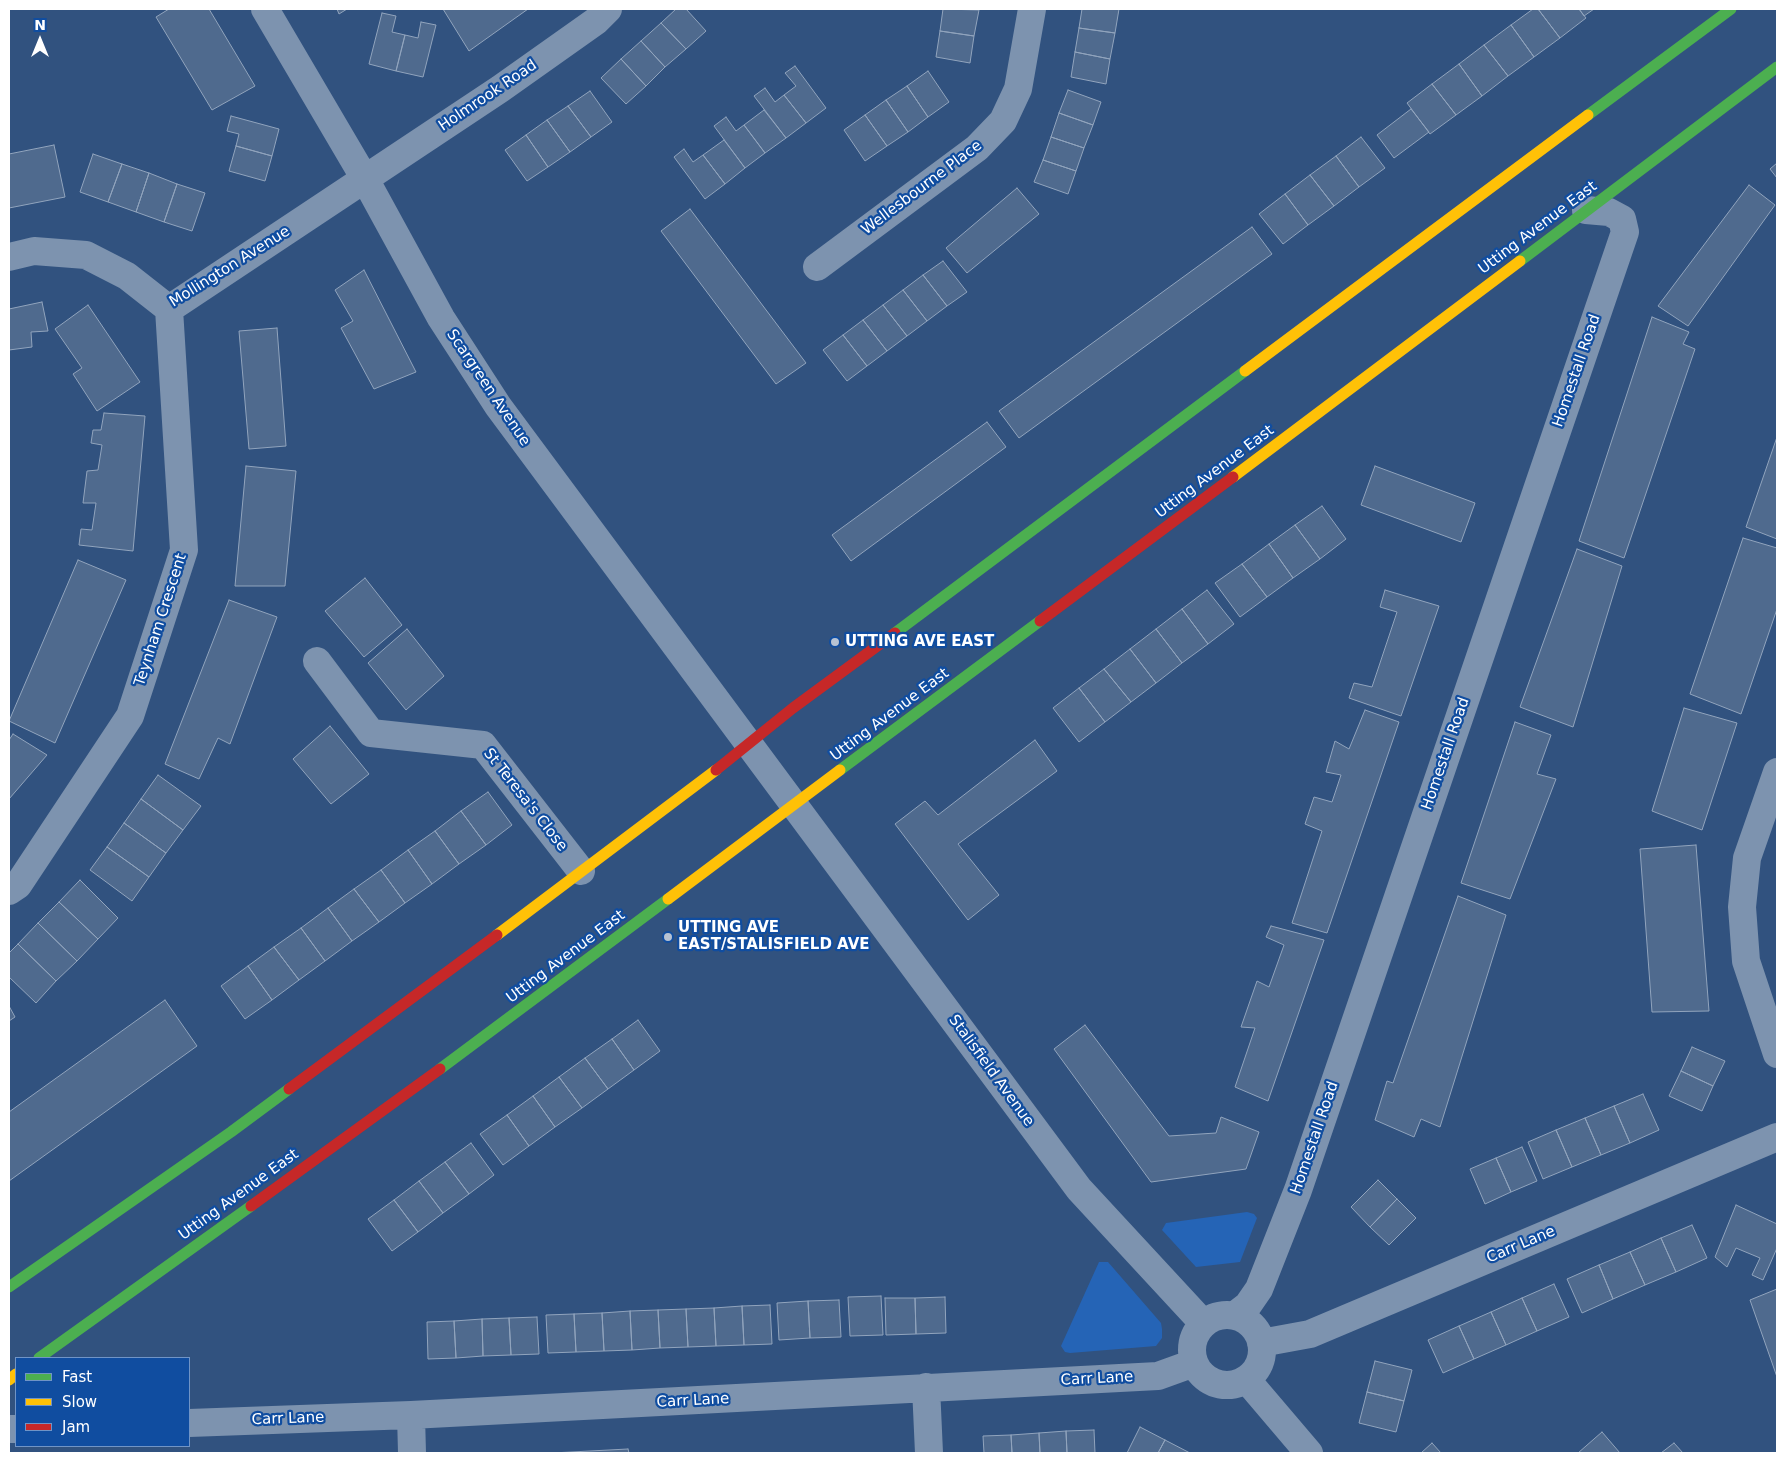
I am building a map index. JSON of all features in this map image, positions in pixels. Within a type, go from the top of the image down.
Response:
[{"type":"street","name":"Scargreen Avenue","points":[[265,9],[365,179],[441,318],[498,406],[794,806]]},
{"type":"street","name":"Holmrook Road","points":[[365,179],[500,89],[596,21],[608,9]]},
{"type":"street","name":"Wellesbourne Place","points":[[817,267],[977,148],[1003,120],[1018,89],[1032,9]]},
{"type":"street","points":[[9,1287],[231,1132],[698,785],[793,708],[1731,9]]},
{"type":"street","name":"Utting Avenue East","points":[[40,1357],[446,1065],[794,806],[1777,67]]},
{"type":"street","name":"Mollington Avenue","points":[[9,257],[34,251],[86,255],[127,276],[169,309],[365,179]]},
{"type":"street","name":"Homestall Road","points":[[1235,1315],[1248,1305],[1259,1289],[1298,1190],[1625,232],[1622,219],[1609,212],[1586,210]]},
{"type":"street","name":"Teynham Crescent","points":[[9,891],[18,885],[130,716],[184,550],[169,309]]},
{"type":"street","name":"St Teresa's Close","points":[[317,661],[371,733],[483,745],[581,871]]},
{"type":"street","points":[[1777,772],[1747,858],[1742,907],[1746,961],[1777,1054]]},
{"type":"street","name":"Stalisfield Avenue","points":[[794,806],[1079,1189],[1203,1323]]},
{"type":"street","name":"Carr Lane","points":[[1261,1343],[1310,1334],[1777,1137]]},
{"type":"street","points":[[1223,1314],[1235,1315],[1252,1325],[1258,1334],[1262,1353],[1260,1364],[1254,1372],[1246,1379],[1235,1384],[1223,1385],[1211,1381],[1201,1374],[1194,1364],[1191,1353],[1192,1342],[1196,1332],[1203,1323],[1223,1314]]},
{"type":"street","name":"Carr Lane","points":[[190,1423],[411,1415],[1158,1376],[1194,1364]]},
{"type":"street","points":[[1246,1379],[1309,1453]]},
{"type":"street","points":[[926,1388],[929,1453]]},
{"type":"street","points":[[411,1415],[412,1453]]},
{"type":"shaded area","points":[[1247,1212],[1254,1214],[1257,1218],[1240,1262],[1196,1267],[1162,1230],[1166,1223]]},
{"type":"shaded area","points":[[1099,1262],[1108,1262],[1161,1323],[1162,1338],[1156,1346],[1065,1352],[1061,1346]]},
{"type":"building","points":[[169,9],[209,9],[255,86],[212,110],[156,17]]},
{"type":"building","points":[[337,9],[347,9],[339,14]]},
{"type":"building","points":[[443,9],[528,9],[469,51]]},
{"type":"building","points":[[676,9],[686,9],[706,31],[686,49],[661,23]]},
{"type":"building","points":[[943,9],[979,10],[974,36],[940,31]]},
{"type":"building","points":[[1082,9],[1119,9],[1115,33],[1079,28]]},
{"type":"building","points":[[1533,9],[1538,9],[1560,38],[1534,57],[1511,25]]},
{"type":"building","points":[[1538,9],[1579,9],[1586,18],[1560,38]]},
{"type":"building","points":[[1579,9],[1594,9],[1584,16]]},
{"type":"building","points":[[382,13],[396,16],[392,32],[405,35],[396,71],[369,64]]},
{"type":"building","points":[[421,22],[436,25],[423,77],[396,71],[405,35],[418,38]]},
{"type":"building","points":[[661,23],[686,49],[665,67],[641,41]]},
{"type":"building","points":[[1511,25],[1534,57],[1508,76],[1484,45]]},
{"type":"building","points":[[1079,28],[1115,33],[1110,59],[1075,52]]},
{"type":"building","points":[[940,31],[974,36],[970,63],[936,57]]},
{"type":"building","points":[[641,41],[665,67],[646,86],[621,59]]},
{"type":"building","points":[[1484,45],[1508,76],[1482,96],[1459,64]]},
{"type":"building","points":[[1075,52],[1110,59],[1106,84],[1071,77]]},
{"type":"building","points":[[621,59],[646,86],[626,104],[601,78]]},
{"type":"building","points":[[1459,64],[1482,96],[1456,115],[1432,84]]},
{"type":"building","points":[[795,66],[826,108],[806,123],[784,95],[796,86],[785,73]]},
{"type":"building","points":[[928,71],[949,102],[928,117],[907,86]]},
{"type":"building","points":[[1432,84],[1456,115],[1430,134],[1407,103]]},
{"type":"building","points":[[907,86],[928,117],[908,132],[886,100]]},
{"type":"building","points":[[765,88],[775,102],[784,95],[806,123],[786,138],[754,96]]},
{"type":"building","points":[[1068,90],[1101,102],[1093,125],[1059,113]]},
{"type":"building","points":[[590,91],[612,122],[591,137],[568,106]]},
{"type":"building","points":[[886,100],[908,132],[887,146],[865,115]]},
{"type":"building","points":[[568,106],[591,137],[570,152],[547,120]]},
{"type":"building","points":[[1411,109],[1429,132],[1394,158],[1377,135]]},
{"type":"building","points":[[764,110],[786,138],[765,153],[744,125]]},
{"type":"building","points":[[1059,113],[1093,125],[1084,148],[1051,137]]},
{"type":"building","points":[[865,115],[887,146],[865,161],[844,130]]},
{"type":"building","points":[[231,116],[279,129],[272,156],[236,146],[239,134],[227,131]]},
{"type":"building","points":[[726,117],[736,131],[744,125],[765,153],[745,168],[714,126]]},
{"type":"building","points":[[547,120],[570,152],[548,167],[526,135]]},
{"type":"building","points":[[526,135],[548,167],[527,181],[505,150]]},
{"type":"building","points":[[1051,137],[1084,148],[1076,171],[1043,160]]},
{"type":"building","points":[[1361,137],[1385,168],[1359,187],[1336,156]]},
{"type":"building","points":[[724,140],[745,168],[725,184],[703,155]]},
{"type":"building","points":[[54,145],[65,197],[9,208],[9,154]]},
{"type":"building","points":[[236,146],[272,156],[265,181],[229,171]]},
{"type":"building","points":[[684,149],[693,162],[703,155],[725,184],[705,199],[674,157]]},
{"type":"building","points":[[93,154],[122,164],[108,202],[80,192]]},
{"type":"building","points":[[1336,156],[1359,187],[1334,206],[1310,175]]},
{"type":"building","points":[[1043,160],[1076,171],[1068,194],[1034,182]]},
{"type":"building","points":[[1777,163],[1777,178],[1770,169]]},
{"type":"building","points":[[122,164],[149,173],[136,212],[108,202]]},
{"type":"building","points":[[149,173],[177,184],[164,222],[136,212]]},
{"type":"building","points":[[1310,175],[1334,206],[1308,225],[1285,194]]},
{"type":"building","points":[[177,184],[205,193],[192,231],[164,222]]},
{"type":"building","points":[[1749,185],[1775,205],[1688,326],[1658,306]]},
{"type":"building","points":[[1017,188],[1039,214],[967,273],[946,248]]},
{"type":"building","points":[[1285,194],[1308,225],[1283,244],[1259,214]]},
{"type":"building","points":[[690,209],[806,363],[776,384],[661,231]]},
{"type":"building","points":[[1252,227],[1272,254],[1019,438],[999,411]]},
{"type":"building","points":[[943,261],[967,292],[947,306],[923,275]]},
{"type":"building","points":[[364,270],[416,372],[374,389],[341,328],[353,321],[335,290]]},
{"type":"building","points":[[923,275],[947,306],[927,321],[903,290]]},
{"type":"building","points":[[903,290],[927,321],[907,336],[883,305]]},
{"type":"building","points":[[42,302],[48,331],[31,332],[32,347],[9,350],[9,309]]},
{"type":"building","points":[[88,305],[140,382],[97,411],[73,374],[82,368],[55,329]]},
{"type":"building","points":[[883,305],[907,336],[887,351],[863,320]]},
{"type":"building","points":[[1652,317],[1689,332],[1683,344],[1695,349],[1624,558],[1579,541]]},
{"type":"building","points":[[863,320],[887,351],[867,366],[843,335]]},
{"type":"building","points":[[277,328],[286,446],[249,449],[239,331]]},
{"type":"building","points":[[843,335],[867,366],[847,381],[823,350]]},
{"type":"building","points":[[104,413],[145,416],[133,551],[79,545],[81,529],[92,530],[96,503],[83,503],[87,471],[98,470],[102,445],[91,443],[93,430],[101,430]]},
{"type":"building","points":[[987,422],[1006,447],[851,561],[832,535]]},
{"type":"building","points":[[1777,437],[1777,539],[1746,527]]},
{"type":"building","points":[[246,466],[296,471],[285,586],[235,586]]},
{"type":"building","points":[[1375,466],[1475,503],[1461,542],[1361,505]]},
{"type":"building","points":[[1322,506],[1346,539],[1320,559],[1295,525]]},
{"type":"building","points":[[1295,525],[1320,559],[1293,578],[1269,544]]},
{"type":"building","points":[[1743,538],[1777,548],[1777,609],[1741,714],[1690,694]]},
{"type":"building","points":[[1269,544],[1293,578],[1267,597],[1242,564]]},
{"type":"building","points":[[1577,549],[1622,566],[1573,727],[1520,707]]},
{"type":"building","points":[[78,560],[126,580],[55,743],[9,721]]},
{"type":"building","points":[[1242,564],[1267,597],[1240,617],[1215,583]]},
{"type":"building","points":[[365,578],[402,625],[364,657],[325,611]]},
{"type":"building","points":[[1207,590],[1234,624],[1208,644],[1182,609]]},
{"type":"building","points":[[1385,590],[1439,606],[1401,716],[1349,698],[1354,683],[1372,687],[1397,612],[1380,607]]},
{"type":"building","points":[[229,600],[277,617],[230,744],[218,738],[199,779],[165,764]]},
{"type":"building","points":[[1182,609],[1208,644],[1182,663],[1156,629]]},
{"type":"building","points":[[407,629],[444,676],[406,710],[368,663]]},
{"type":"building","points":[[1156,629],[1182,663],[1156,683],[1130,649]]},
{"type":"building","points":[[1130,649],[1156,683],[1131,702],[1104,669]]},
{"type":"building","points":[[1104,669],[1131,702],[1105,722],[1079,688]]},
{"type":"building","points":[[1079,688],[1105,722],[1079,742],[1053,708]]},
{"type":"building","points":[[1684,708],[1737,723],[1702,830],[1652,811]]},
{"type":"building","points":[[1365,710],[1399,722],[1327,933],[1292,923],[1322,831],[1305,824],[1314,797],[1332,802],[1341,775],[1326,772],[1335,741],[1349,749]]},
{"type":"building","points":[[1515,722],[1551,735],[1537,774],[1556,779],[1510,899],[1461,883]]},
{"type":"building","points":[[330,726],[369,774],[331,804],[293,759]]},
{"type":"building","points":[[13,734],[47,755],[9,799],[9,740]]},
{"type":"building","points":[[1035,740],[1057,771],[958,844],[999,895],[968,920],[895,824],[925,801],[938,815]]},
{"type":"building","points":[[158,775],[201,806],[183,830],[141,799]]},
{"type":"building","points":[[488,792],[512,825],[486,845],[461,811]]},
{"type":"building","points":[[141,799],[183,830],[166,853],[124,823]]},
{"type":"building","points":[[461,811],[486,845],[459,864],[435,831]]},
{"type":"building","points":[[124,823],[166,853],[149,877],[107,847]]},
{"type":"building","points":[[435,831],[459,864],[432,884],[408,850]]},
{"type":"building","points":[[1696,845],[1709,1011],[1652,1012],[1640,849]]},
{"type":"building","points":[[107,847],[149,877],[132,901],[90,870]]},
{"type":"building","points":[[408,850],[432,884],[405,903],[381,870]]},
{"type":"building","points":[[381,870],[405,903],[379,922],[354,889]]},
{"type":"building","points":[[80,880],[118,918],[98,939],[59,902]]},
{"type":"building","points":[[354,889],[379,922],[352,941],[328,908]]},
{"type":"building","points":[[1458,896],[1506,915],[1440,1127],[1421,1119],[1414,1137],[1375,1120],[1387,1081],[1393,1083]]},
{"type":"building","points":[[59,902],[98,939],[77,961],[38,923]]},
{"type":"building","points":[[328,908],[352,941],[325,961],[301,928]]},
{"type":"building","points":[[38,923],[77,961],[56,981],[18,944]]},
{"type":"building","points":[[1271,926],[1324,940],[1268,1101],[1235,1087],[1255,1028],[1241,1027],[1257,981],[1269,987],[1284,945],[1266,937]]},
{"type":"building","points":[[301,928],[325,961],[299,980],[274,947]]},
{"type":"building","points":[[18,944],[56,981],[36,1003],[9,977],[9,953]]},
{"type":"building","points":[[274,947],[299,980],[272,1000],[248,966]]},
{"type":"building","points":[[248,966],[272,1000],[245,1019],[221,986]]},
{"type":"building","points":[[165,1000],[197,1046],[9,1181],[9,1112]]},
{"type":"building","points":[[9,1006],[15,1017],[9,1021]]},
{"type":"building","points":[[638,1020],[660,1051],[634,1070],[612,1039]]},
{"type":"building","points":[[1085,1025],[1169,1136],[1216,1133],[1221,1117],[1259,1132],[1246,1169],[1151,1182],[1054,1049]]},
{"type":"building","points":[[612,1039],[634,1070],[608,1089],[585,1058]]},
{"type":"building","points":[[1692,1047],[1725,1061],[1713,1086],[1681,1071]]},
{"type":"building","points":[[585,1058],[608,1089],[582,1108],[559,1077]]},
{"type":"building","points":[[1681,1071],[1713,1086],[1702,1111],[1669,1096]]},
{"type":"building","points":[[559,1077],[582,1108],[555,1127],[533,1096]]},
{"type":"building","points":[[1643,1094],[1659,1130],[1630,1143],[1614,1106]]},
{"type":"building","points":[[533,1096],[555,1127],[529,1146],[507,1115]]},
{"type":"building","points":[[1614,1106],[1630,1143],[1601,1155],[1585,1118]]},
{"type":"building","points":[[507,1115],[529,1146],[503,1165],[480,1134]]},
{"type":"building","points":[[1585,1118],[1601,1155],[1572,1167],[1556,1130]]},
{"type":"building","points":[[1556,1130],[1572,1167],[1543,1179],[1528,1142]]},
{"type":"building","points":[[471,1143],[494,1175],[469,1194],[445,1162]]},
{"type":"building","points":[[1522,1147],[1537,1181],[1511,1192],[1496,1158]]},
{"type":"building","points":[[1496,1158],[1511,1192],[1485,1204],[1470,1169]]},
{"type":"building","points":[[445,1162],[469,1194],[443,1213],[419,1181]]},
{"type":"building","points":[[1378,1180],[1397,1199],[1370,1227],[1351,1207]]},
{"type":"building","points":[[419,1181],[443,1213],[418,1232],[394,1200]]},
{"type":"building","points":[[1397,1199],[1416,1218],[1389,1245],[1370,1227]]},
{"type":"building","points":[[394,1200],[418,1232],[392,1251],[368,1219]]},
{"type":"building","points":[[1736,1205],[1777,1224],[1777,1248],[1763,1280],[1752,1275],[1760,1258],[1736,1248],[1727,1267],[1715,1257]]},
{"type":"building","points":[[1692,1225],[1707,1258],[1676,1272],[1661,1238]]},
{"type":"building","points":[[1661,1238],[1676,1272],[1645,1285],[1630,1252]]},
{"type":"building","points":[[1630,1252],[1645,1285],[1613,1299],[1599,1265]]},
{"type":"building","points":[[1599,1265],[1613,1299],[1582,1313],[1567,1279]]},
{"type":"building","points":[[1554,1284],[1569,1317],[1537,1331],[1522,1298]]},
{"type":"building","points":[[1777,1289],[1777,1377],[1750,1300]]},
{"type":"building","points":[[881,1296],[883,1335],[850,1336],[848,1297]]},
{"type":"building","points":[[945,1297],[946,1333],[916,1334],[915,1298]]},
{"type":"building","points":[[885,1298],[915,1298],[916,1334],[886,1335]]},
{"type":"building","points":[[1522,1298],[1537,1331],[1506,1345],[1491,1312]]},
{"type":"building","points":[[839,1300],[841,1337],[810,1338],[808,1301]]},
{"type":"building","points":[[808,1301],[810,1338],[779,1340],[777,1303]]},
{"type":"building","points":[[770,1305],[772,1344],[744,1345],[742,1306]]},
{"type":"building","points":[[742,1306],[744,1345],[716,1346],[714,1308]]},
{"type":"building","points":[[714,1308],[716,1346],[688,1347],[686,1309]]},
{"type":"building","points":[[686,1309],[688,1347],[660,1348],[658,1310]]},
{"type":"building","points":[[658,1310],[660,1348],[632,1350],[630,1311]]},
{"type":"building","points":[[630,1311],[632,1350],[604,1351],[602,1313]]},
{"type":"building","points":[[1491,1312],[1506,1345],[1474,1359],[1459,1326]]},
{"type":"building","points":[[602,1313],[604,1351],[576,1352],[574,1314]]},
{"type":"building","points":[[574,1314],[576,1352],[548,1353],[546,1315]]},
{"type":"building","points":[[537,1317],[539,1354],[511,1355],[509,1318]]},
{"type":"building","points":[[509,1318],[511,1355],[483,1356],[482,1319]]},
{"type":"building","points":[[482,1319],[483,1356],[456,1358],[454,1321]]},
{"type":"building","points":[[454,1321],[456,1358],[428,1359],[427,1322]]},
{"type":"building","points":[[1459,1326],[1474,1359],[1443,1373],[1428,1340]]},
{"type":"building","points":[[1375,1361],[1412,1370],[1404,1401],[1367,1392]]},
{"type":"building","points":[[1367,1392],[1404,1401],[1396,1432],[1359,1423]]},
{"type":"building","points":[[1140,1427],[1165,1440],[1158,1453],[1127,1453]]},
{"type":"building","points":[[1094,1430],[1095,1453],[1067,1453],[1066,1431]]},
{"type":"building","points":[[1066,1431],[1067,1453],[1040,1453],[1039,1433]]},
{"type":"building","points":[[1602,1432],[1620,1453],[1578,1453]]},
{"type":"building","points":[[1039,1433],[1040,1453],[1012,1453],[1011,1435]]},
{"type":"building","points":[[1011,1435],[1012,1453],[984,1453],[983,1436]]},
{"type":"building","points":[[1165,1440],[1190,1453],[1158,1453]]},
{"type":"building","points":[[1432,1443],[1441,1453],[1421,1453]]},
{"type":"building","points":[[1674,1443],[1683,1453],[1661,1453]]},
{"type":"building","points":[[628,1449],[629,1453],[552,1453]]},
{"type":"traffic: fast","points":[[1588,115],[1731,9]]},
{"type":"traffic: fast","points":[[1520,261],[1777,67]]},
{"type":"traffic: fast","points":[[895,633],[1245,371]]},
{"type":"traffic: fast","points":[[840,770],[1040,621]]},
{"type":"traffic: fast","points":[[440,1069],[668,899]]},
{"type":"traffic: fast","points":[[9,1287],[231,1132],[289,1089]]},
{"type":"traffic: fast","points":[[40,1357],[251,1206]]},
{"type":"traffic: slow","points":[[1245,371],[1588,115]]},
{"type":"traffic: slow","points":[[1233,477],[1520,261]]},
{"type":"traffic: slow","points":[[497,935],[716,770]]},
{"type":"traffic: slow","points":[[668,899],[840,770]]},
{"type":"traffic: slow","points":[[9,1380],[15,1375]]},
{"type":"traffic: jam","points":[[1040,621],[1233,477]]},
{"type":"traffic: jam","points":[[716,770],[793,708],[895,633]]},
{"type":"traffic: jam","points":[[289,1089],[497,935]]},
{"type":"traffic: jam","points":[[251,1206],[440,1069]]},
{"type":"place","name":"UTTING AVE EAST","points":[[835,642]]},
{"type":"place","name":"UTTING AVE EAST/STALISFIELD AVE","points":[[668,937]]}]
